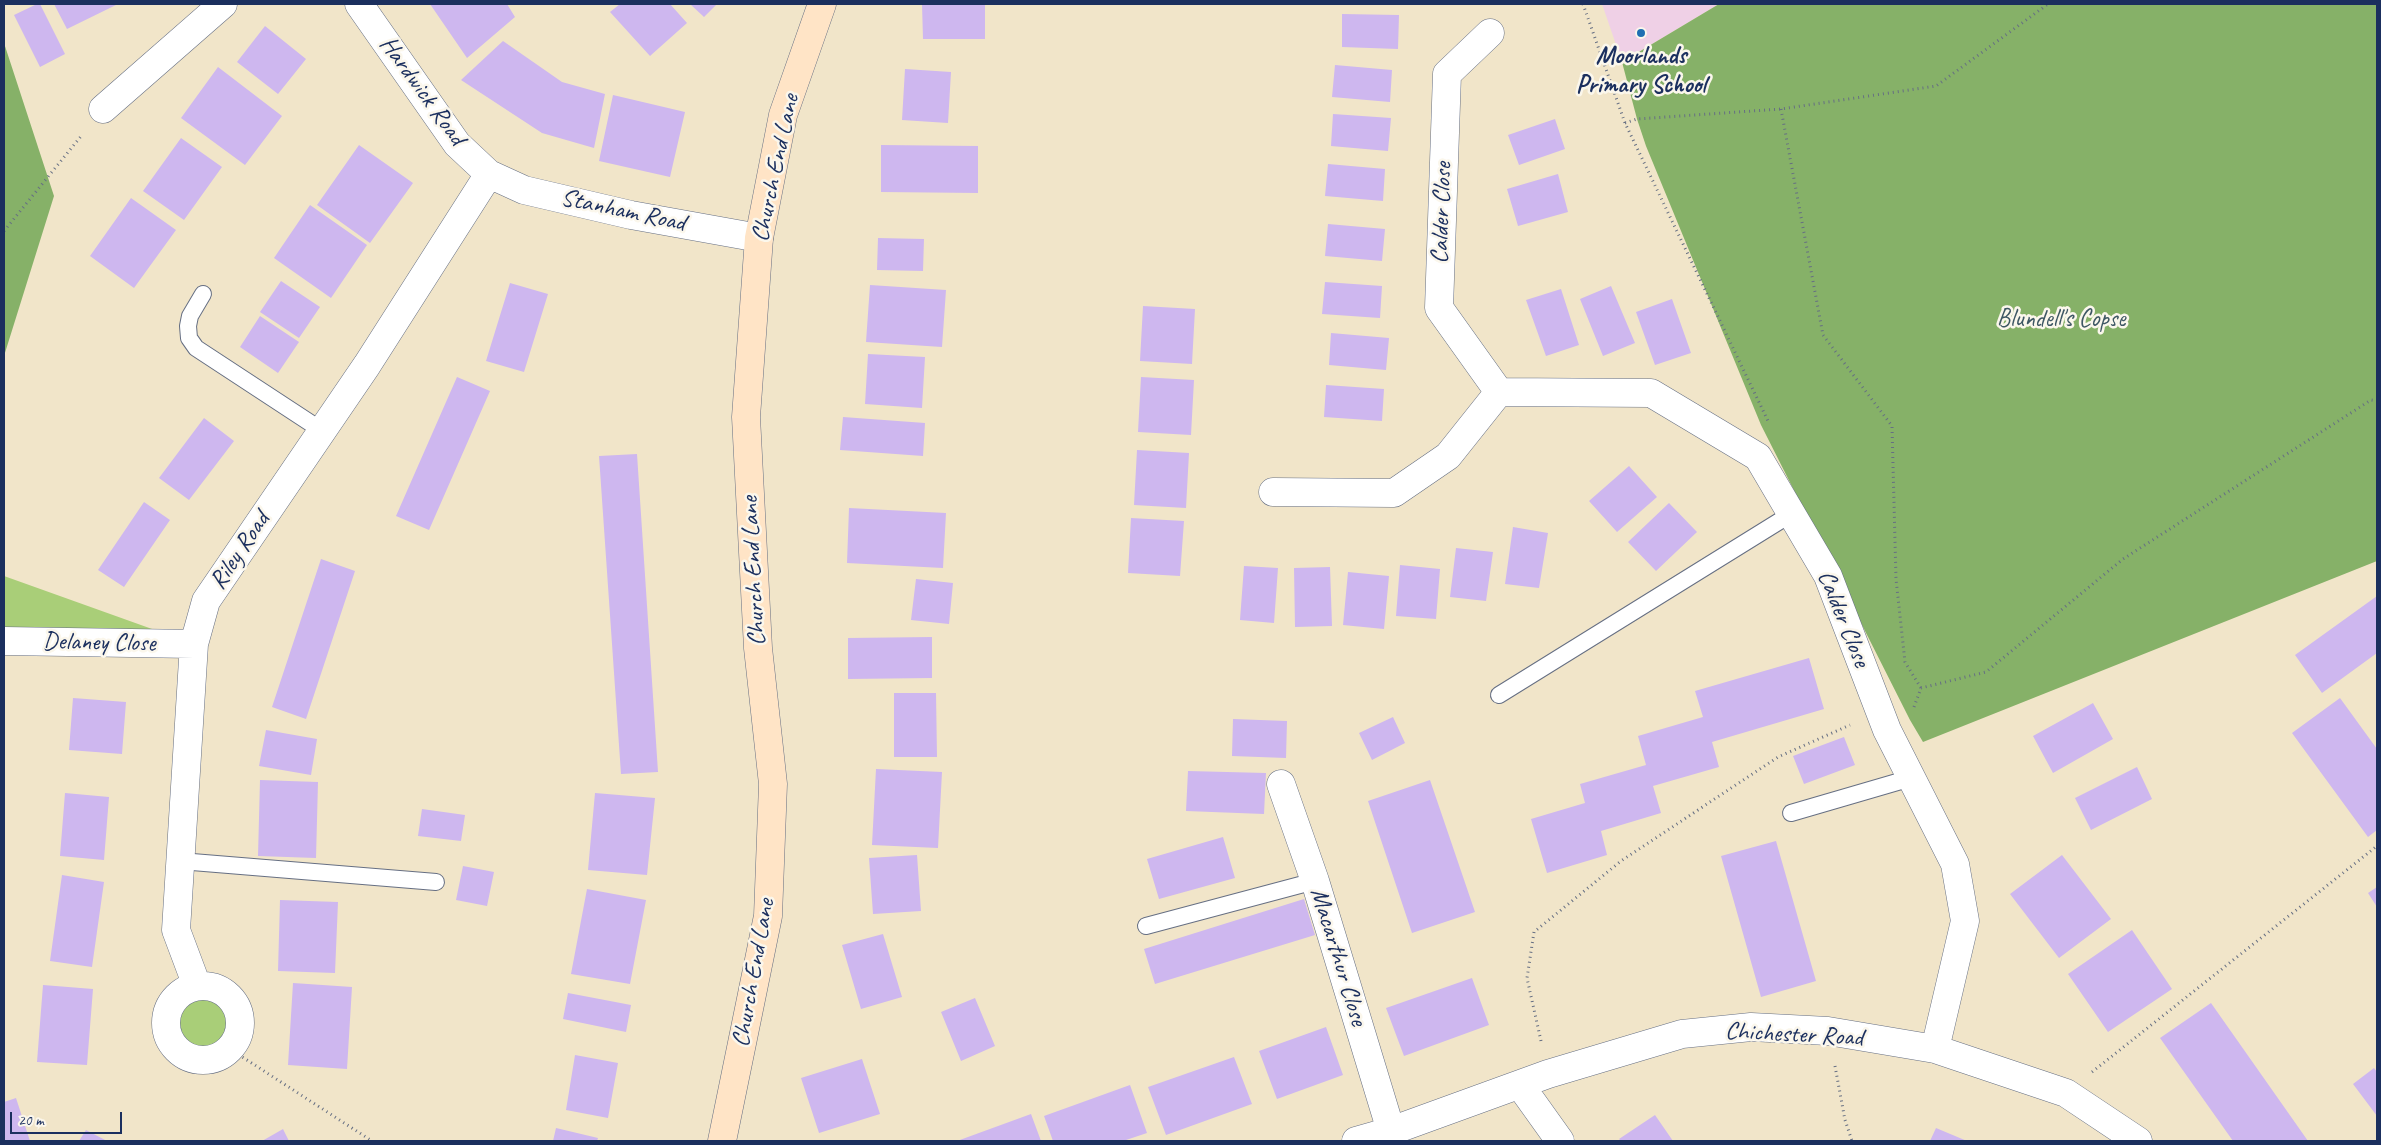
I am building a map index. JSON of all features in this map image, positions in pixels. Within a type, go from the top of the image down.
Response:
[{"type":"street","points":[[103,110],[223,4]]},
{"type":"street","name":"Hardwick Road","points":[[359,4],[457,144],[489,174]]},
{"type":"street","name":"Church End Lane","points":[[722,1141],[768,916],[773,784],[758,648],[746,417],[759,238],[783,115],[822,4]]},
{"type":"street","name":"Calder Close","points":[[1490,33],[1447,74],[1439,308],[1499,392],[1651,393],[1758,457],[1828,576],[1884,721],[1955,864],[1965,921],[1935,1049]]},
{"type":"street","name":"Stanham Road","points":[[489,174],[524,190],[612,211],[759,238]]},
{"type":"street","name":"Riley Road","points":[[197,986],[176,930],[194,644],[206,601],[367,365],[489,174]]},
{"type":"street","points":[[1273,492],[1394,493],[1448,456],[1499,392]]},
{"type":"street","name":"Delaney Close","points":[[4,641],[194,644]]},
{"type":"street","name":"Macarthur Close","points":[[1281,784],[1315,881],[1391,1131]]},
{"type":"street","points":[[197,986],[215,987],[224,992],[238,1008],[240,1029],[238,1037],[230,1049],[219,1057],[198,1060],[178,1051],[171,1042],[167,1031],[166,1019],[169,1008],[183,991],[197,986]]},
{"type":"street","name":"Chichester Road","points":[[1356,1141],[1391,1131],[1548,1074],[1682,1034],[1751,1027],[1828,1031],[1935,1049],[2066,1092],[2138,1141]]},
{"type":"street","points":[[1520,1085],[1560,1141]]},
{"type":"lane","points":[[203,294],[190,316],[188,326],[189,338],[196,348],[321,430]]},
{"type":"lane","points":[[1499,695],[1791,514]]},
{"type":"lane","points":[[1791,812],[1911,778]]},
{"type":"lane","points":[[180,861],[436,882]]},
{"type":"lane","points":[[1146,926],[1315,881]]},
{"type":"path","points":[[1582,4],[1625,123],[1779,443],[1758,457]]},
{"type":"path","points":[[1625,123],[1637,119],[1781,109],[1936,86],[2048,4]]},
{"type":"path","points":[[1781,109],[1823,335],[1892,426],[1896,579],[1904,662],[1921,688]]},
{"type":"path","points":[[4,231],[103,110]]},
{"type":"path","points":[[1921,688],[1986,672],[2124,559],[2371,400],[2377,401]]},
{"type":"path","points":[[1548,1074],[1527,978],[1534,932],[1621,861],[1778,757],[1884,721],[1910,720],[1921,688]]},
{"type":"path","points":[[2066,1092],[2377,846]]},
{"type":"path","points":[[1828,1031],[1845,1120],[1852,1141]]},
{"type":"path","points":[[230,1049],[372,1141]]},
{"type":"shaded area","name":"Moorlands Primary School","points":[[1602,4],[1719,4],[1622,62]]},
{"type":"green space","name":"Blundell's Copse","points":[[1719,4],[2377,4],[2377,561],[1923,742],[1910,720],[1761,425],[1646,146],[1637,119],[1622,62]]},
{"type":"green space","points":[[4,43],[54,196],[4,356]]},
{"type":"green space","points":[[4,576],[194,644],[4,641]]},
{"type":"green space","points":[[196,986],[210,986],[224,992],[234,1002],[240,1016],[240,1030],[234,1044],[224,1054],[210,1060],[196,1060],[182,1054],[172,1044],[166,1030],[166,1016],[172,1002],[182,992]]},
{"type":"building","points":[[40,4],[65,54],[40,67],[14,15]]},
{"type":"building","points":[[54,4],[118,4],[67,29]]},
{"type":"building","points":[[430,4],[507,4],[515,17],[467,58]]},
{"type":"building","points":[[620,4],[670,4],[687,23],[650,56],[610,12]]},
{"type":"building","points":[[690,4],[717,4],[704,17]]},
{"type":"building","points":[[922,4],[985,4],[985,39],[923,39]]},
{"type":"building","points":[[1342,14],[1399,15],[1398,49],[1342,47]]},
{"type":"building","points":[[265,26],[306,59],[278,94],[237,62]]},
{"type":"building","points":[[503,41],[562,82],[605,94],[594,148],[542,133],[461,80]]},
{"type":"building","points":[[1335,65],[1392,70],[1390,102],[1332,97]]},
{"type":"building","points":[[218,67],[282,116],[245,165],[181,118]]},
{"type":"building","points":[[905,69],[951,72],[948,123],[902,120]]},
{"type":"building","points":[[613,95],[685,112],[670,177],[599,161]]},
{"type":"building","points":[[1333,114],[1391,118],[1388,151],[1331,146]]},
{"type":"building","points":[[1555,119],[1565,149],[1519,165],[1508,135]]},
{"type":"building","points":[[181,138],[222,167],[184,220],[143,191]]},
{"type":"building","points":[[359,145],[413,183],[370,243],[317,205]]},
{"type":"building","points":[[881,145],[978,146],[978,193],[881,192]]},
{"type":"building","points":[[1328,164],[1385,169],[1383,201],[1325,196]]},
{"type":"building","points":[[1558,174],[1568,212],[1518,226],[1507,189]]},
{"type":"building","points":[[131,198],[176,230],[134,288],[90,256]]},
{"type":"building","points":[[310,205],[367,245],[331,298],[274,258]]},
{"type":"building","points":[[1328,224],[1385,229],[1382,261],[1325,256]]},
{"type":"building","points":[[878,238],[924,239],[923,271],[877,270]]},
{"type":"building","points":[[281,281],[320,307],[299,338],[260,312]]},
{"type":"building","points":[[1325,282],[1382,286],[1380,318],[1322,314]]},
{"type":"building","points":[[510,283],[548,294],[524,372],[486,361]]},
{"type":"building","points":[[870,285],[946,290],[942,347],[866,342]]},
{"type":"building","points":[[1611,286],[1635,343],[1603,356],[1580,299]]},
{"type":"building","points":[[1561,289],[1579,345],[1546,356],[1526,300]]},
{"type":"building","points":[[1672,299],[1691,353],[1655,365],[1636,312]]},
{"type":"building","points":[[1143,306],[1195,309],[1192,364],[1140,361]]},
{"type":"building","points":[[260,316],[299,342],[278,373],[240,347]]},
{"type":"building","points":[[1331,333],[1389,338],[1386,370],[1329,365]]},
{"type":"building","points":[[868,354],[925,357],[922,408],[865,404]]},
{"type":"building","points":[[457,377],[490,391],[429,530],[396,516]]},
{"type":"building","points":[[1141,377],[1194,380],[1191,435],[1138,432]]},
{"type":"building","points":[[1326,385],[1384,389],[1382,421],[1324,417]]},
{"type":"building","points":[[843,417],[925,423],[923,456],[840,450]]},
{"type":"building","points":[[204,418],[234,441],[189,500],[159,478]]},
{"type":"building","points":[[1137,450],[1189,453],[1186,508],[1134,505]]},
{"type":"building","points":[[637,454],[658,772],[621,774],[599,456]]},
{"type":"building","points":[[1629,466],[1657,497],[1617,532],[1589,501]]},
{"type":"building","points":[[144,502],[170,520],[124,587],[98,570]]},
{"type":"building","points":[[1669,503],[1697,532],[1656,571],[1628,542]]},
{"type":"building","points":[[849,508],[946,513],[943,568],[847,563]]},
{"type":"building","points":[[1131,518],[1184,521],[1180,576],[1128,573]]},
{"type":"building","points":[[1513,527],[1548,533],[1539,588],[1505,584]]},
{"type":"building","points":[[1456,548],[1493,552],[1486,601],[1450,597]]},
{"type":"building","points":[[321,559],[355,571],[306,719],[272,707]]},
{"type":"building","points":[[1400,565],[1440,569],[1436,619],[1396,616]]},
{"type":"building","points":[[1244,566],[1278,568],[1274,623],[1240,620]]},
{"type":"building","points":[[1330,567],[1332,626],[1295,627],[1294,568]]},
{"type":"building","points":[[1348,572],[1389,576],[1384,629],[1343,625]]},
{"type":"building","points":[[916,579],[953,583],[949,624],[911,620]]},
{"type":"building","points":[[2377,596],[2377,653],[2322,693],[2295,655]]},
{"type":"building","points":[[932,637],[932,678],[848,679],[848,638]]},
{"type":"building","points":[[1809,658],[1824,709],[1712,742],[1719,767],[1653,786],[1661,813],[1601,831],[1607,855],[1547,873],[1531,819],[1585,803],[1580,784],[1646,765],[1638,736],[1703,717],[1695,691]]},
{"type":"building","points":[[894,693],[936,693],[937,757],[894,757]]},
{"type":"building","points":[[73,698],[126,702],[122,754],[69,750]]},
{"type":"building","points":[[2340,698],[2377,749],[2377,830],[2368,837],[2292,733]]},
{"type":"building","points":[[2093,703],[2113,739],[2053,773],[2033,736]]},
{"type":"building","points":[[1393,717],[1405,743],[1372,760],[1359,733]]},
{"type":"building","points":[[1233,719],[1287,721],[1286,758],[1232,756]]},
{"type":"building","points":[[266,730],[317,739],[311,775],[259,766]]},
{"type":"building","points":[[1844,737],[1855,765],[1804,784],[1793,756]]},
{"type":"building","points":[[2137,767],[2152,799],[2091,830],[2075,798]]},
{"type":"building","points":[[876,769],[942,772],[938,848],[872,845]]},
{"type":"building","points":[[1188,771],[1266,773],[1264,814],[1186,811]]},
{"type":"building","points":[[260,780],[318,782],[316,858],[258,856]]},
{"type":"building","points":[[1430,780],[1475,912],[1412,933],[1368,801]]},
{"type":"building","points":[[65,793],[109,797],[104,860],[60,856]]},
{"type":"building","points":[[595,793],[655,798],[647,875],[588,870]]},
{"type":"building","points":[[422,809],[465,815],[461,841],[418,836]]},
{"type":"building","points":[[1223,837],[1235,878],[1159,899],[1147,859]]},
{"type":"building","points":[[1776,841],[1816,981],[1761,997],[1721,856]]},
{"type":"building","points":[[917,855],[921,911],[873,914],[869,858]]},
{"type":"building","points":[[2062,855],[2111,919],[2059,958],[2010,894]]},
{"type":"building","points":[[463,866],[494,872],[487,906],[456,900]]},
{"type":"building","points":[[62,875],[104,882],[92,967],[50,961]]},
{"type":"building","points":[[2377,887],[2377,907],[2368,893]]},
{"type":"building","points":[[587,889],[646,900],[630,984],[571,974]]},
{"type":"building","points":[[1304,899],[1315,935],[1155,984],[1144,949]]},
{"type":"building","points":[[280,900],[338,902],[335,973],[278,971]]},
{"type":"building","points":[[2132,930],[2172,989],[2108,1032],[2068,974]]},
{"type":"building","points":[[883,934],[902,997],[861,1009],[842,945]]},
{"type":"building","points":[[1472,978],[1489,1025],[1404,1056],[1386,1008]]},
{"type":"building","points":[[293,983],[352,987],[347,1069],[288,1065]]},
{"type":"building","points":[[43,985],[93,989],[87,1065],[37,1062]]},
{"type":"building","points":[[568,993],[631,1005],[626,1032],[563,1019]]},
{"type":"building","points":[[975,998],[995,1046],[961,1061],[941,1012]]},
{"type":"building","points":[[2211,1003],[2308,1141],[2233,1141],[2160,1038]]},
{"type":"building","points":[[1326,1027],[1343,1075],[1277,1099],[1259,1051]]},
{"type":"building","points":[[575,1055],[618,1063],[608,1118],[566,1110]]},
{"type":"building","points":[[1234,1057],[1252,1104],[1166,1135],[1148,1087]]},
{"type":"building","points":[[862,1059],[880,1114],[819,1133],[801,1078]]},
{"type":"building","points":[[2374,1068],[2377,1072],[2377,1116],[2353,1084]]},
{"type":"building","points":[[1130,1085],[1147,1133],[1123,1141],[1053,1141],[1044,1116]]},
{"type":"building","points":[[16,1098],[30,1141],[4,1141],[4,1102]]},
{"type":"building","points":[[1031,1114],[1041,1141],[957,1141]]},
{"type":"building","points":[[1655,1115],[1673,1141],[1621,1141],[1619,1139]]},
{"type":"building","points":[[556,1128],[598,1138],[597,1141],[553,1141]]},
{"type":"building","points":[[1936,1128],[1967,1141],[1930,1141]]},
{"type":"building","points":[[283,1129],[289,1141],[262,1141]]},
{"type":"building","points":[[86,1130],[107,1141],[79,1141]]},
{"type":"place","name":"Moorlands Primary School","points":[[1641,33]]}]
